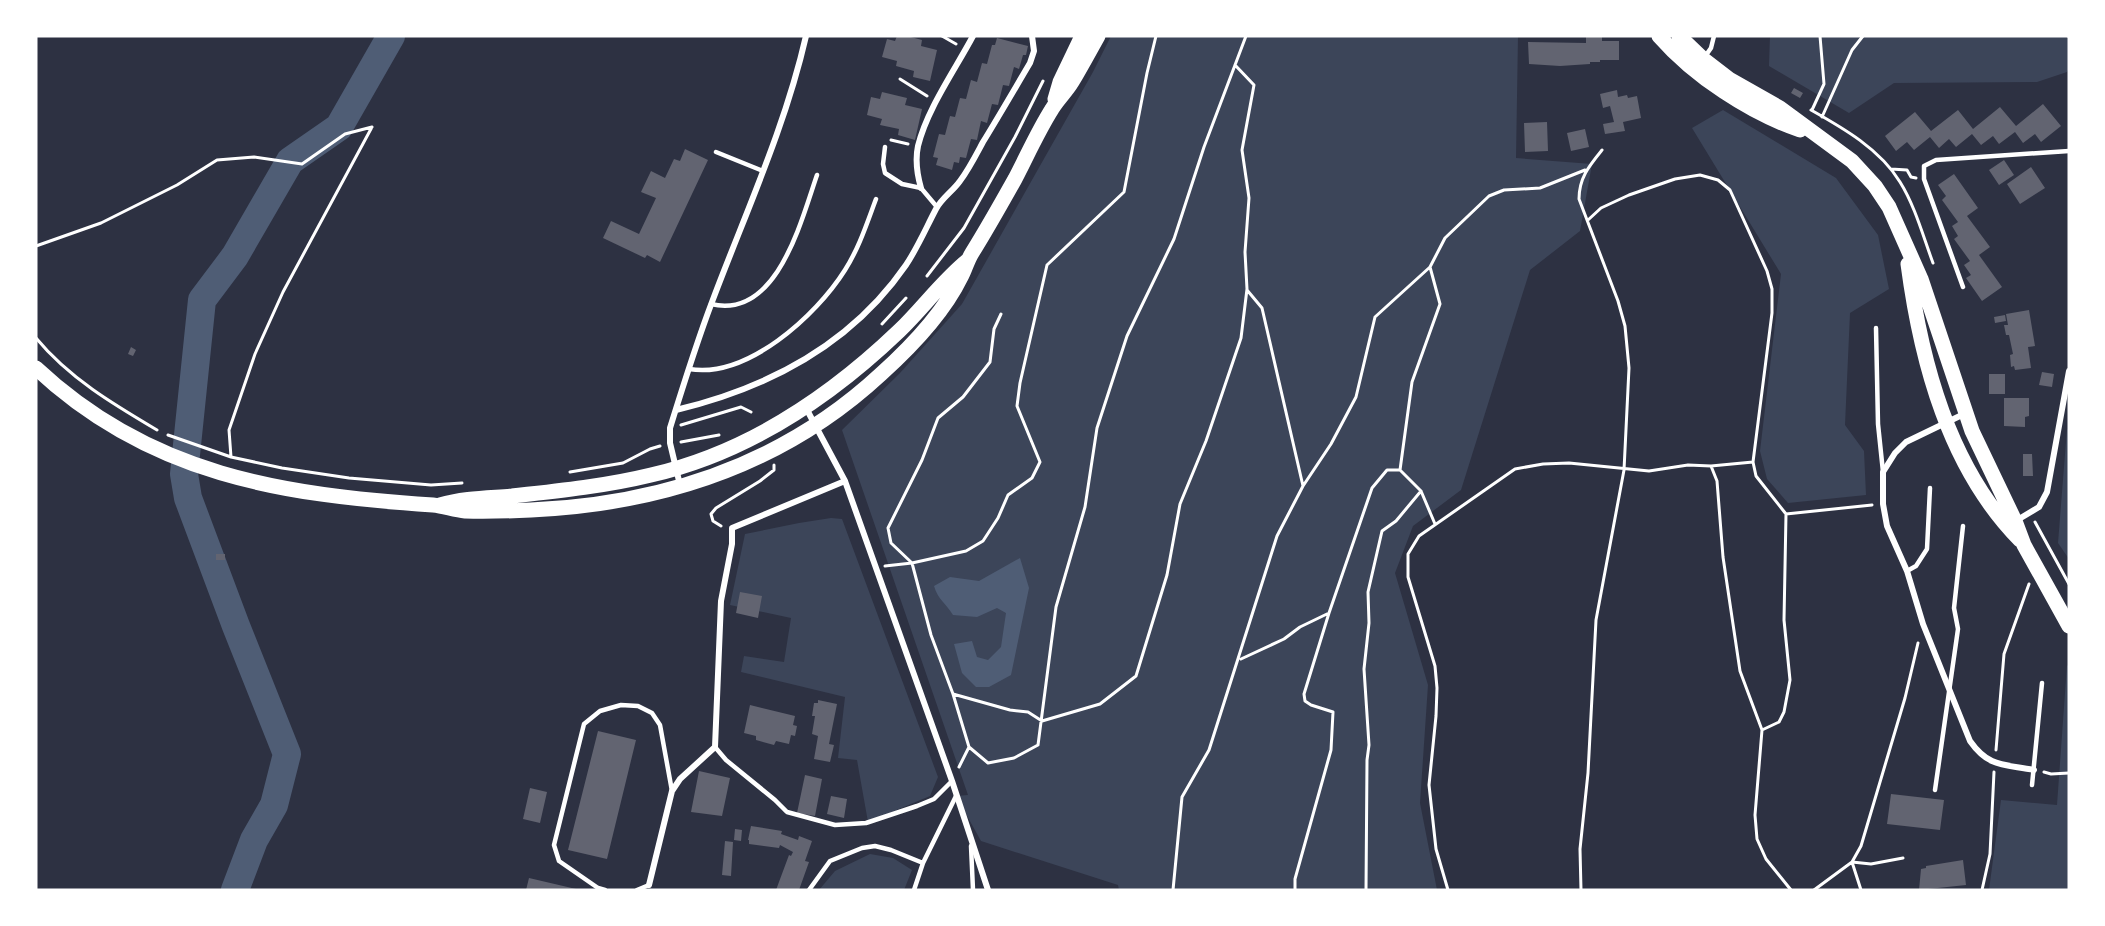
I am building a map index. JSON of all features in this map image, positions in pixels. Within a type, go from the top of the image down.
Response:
[{"type":"main road","points":[[36,368],[79,405],[165,454],[216,473],[308,494],[438,506],[463,511],[575,508],[640,498],[680,488],[741,465],[817,425],[881,374],[916,338],[961,279],[969,259],[1014,181],[1052,108],[1060,82],[1082,36]]},
{"type":"main road","points":[[1052,108],[1071,85],[1098,36]]},
{"type":"main road","points":[[1659,36],[1672,51],[1699,64]]},
{"type":"main road","points":[[1679,36],[1699,64],[1723,89],[1777,122],[1814,134],[1851,161],[1875,186],[1889,207],[1921,279],[1965,414],[2011,524]]},
{"type":"main road","points":[[1906,248],[1925,354],[1955,444],[1973,479],[2011,524],[2069,626]]},
{"type":"main road","points":[[438,506],[460,500],[583,487],[675,469],[717,455],[806,408],[866,362],[920,310],[950,274],[969,259]]},
{"type":"street","points":[[680,488],[670,443],[670,428],[711,304],[782,124],[806,36]]},
{"type":"street","points":[[921,188],[916,172],[918,147],[929,115],[973,36]]},
{"type":"street","points":[[676,410],[717,400],[760,383],[809,357],[837,338],[867,312],[904,267],[937,207],[960,181],[1030,63],[1034,51],[1032,36]]},
{"type":"street","points":[[2011,524],[2039,507],[2047,492],[2069,371]]},
{"type":"street","points":[[806,408],[845,481],[878,568],[988,890]]},
{"type":"street","points":[[1965,414],[1906,442],[1895,453],[1883,472],[1883,504],[1887,526],[1907,571],[1923,624],[1970,741],[1979,753],[1995,764],[2034,770]]},
{"type":"street","points":[[649,885],[672,790],[680,779],[715,747],[721,601],[732,544],[732,528],[845,481]]},
{"type":"lane","points":[[1699,64],[1711,48],[1714,36]]},
{"type":"lane","points":[[885,147],[883,164],[885,173],[902,184],[921,188],[937,207]]},
{"type":"lane","points":[[1962,287],[1924,179],[1924,166],[1936,160],[2069,151]]},
{"type":"lane","points":[[716,152],[763,171]]},
{"type":"lane","points":[[711,304],[723,307],[746,301],[762,290],[774,277],[796,236],[817,176]]},
{"type":"lane","points":[[689,369],[705,372],[729,366],[781,340],[829,292],[845,271],[859,244],[876,199]]},
{"type":"lane","points":[[1876,328],[1878,424],[1883,472]]},
{"type":"lane","points":[[1907,571],[1916,566],[1927,549],[1930,488]]},
{"type":"lane","points":[[1935,790],[1958,629],[1954,608],[1963,526]]},
{"type":"lane","points":[[2032,785],[2042,683]]},
{"type":"lane","points":[[605,890],[597,888],[559,861],[554,845],[584,724],[600,711],[621,705],[638,706],[652,713],[660,725],[672,790]]},
{"type":"lane","points":[[715,747],[726,760],[787,812],[835,825],[866,823],[918,806],[934,799],[952,780]]},
{"type":"lane","points":[[914,890],[923,863],[956,796]]},
{"type":"lane","points":[[971,840],[972,890]]},
{"type":"lane","points":[[809,890],[830,861],[862,848],[875,846],[923,863]]},
{"type":"lane","points":[[638,890],[649,885]]},
{"type":"path","points":[[942,36],[966,50]]},
{"type":"path","points":[[878,568],[966,551],[983,541],[998,518],[1008,495],[1032,478],[1040,462],[1017,406],[1020,383],[1047,265],[1124,192],[1156,36]]},
{"type":"path","points":[[1001,314],[994,329],[990,362],[963,397],[938,418],[922,460],[888,528],[891,543],[912,563],[931,635],[953,694],[969,747],[988,763],[1014,758],[1038,745],[1056,607],[1085,507],[1097,428],[1127,336],[1174,239],[1204,147],[1246,36]]},
{"type":"path","points":[[1812,110],[1824,84],[1820,36]]},
{"type":"path","points":[[1822,117],[1852,50],[1863,36]]},
{"type":"path","points":[[953,694],[1010,710],[1028,712],[1042,721],[1100,704],[1136,676],[1167,575],[1180,504],[1206,441],[1241,338],[1247,289],[1245,252],[1249,198],[1242,150],[1254,85],[1235,65]]},
{"type":"path","points":[[900,79],[937,102]]},
{"type":"path","points":[[36,246],[101,224],[177,185],[217,160],[254,157],[302,164],[345,134],[372,127],[283,292],[255,354],[229,430],[231,457]]},
{"type":"path","points":[[884,138],[918,147]]},
{"type":"path","points":[[1581,890],[1580,849],[1588,773],[1596,620],[1624,470],[1629,368],[1625,326],[1618,301],[1580,199],[1579,189],[1586,170],[1602,150]]},
{"type":"path","points":[[1891,169],[1906,171],[1911,177],[1924,179]]},
{"type":"path","points":[[1173,890],[1182,797],[1209,750],[1240,660],[1277,536],[1303,486],[1331,444],[1356,397],[1375,317],[1430,267],[1445,238],[1489,196],[1504,190],[1540,188],[1586,170]]},
{"type":"path","points":[[1588,220],[1601,208],[1629,195],[1689,176],[1718,180],[1730,190],[1767,271],[1772,290],[1772,313],[1753,462],[1756,476],[1786,514],[1784,620],[1790,680],[1784,712],[1779,722],[1762,730]]},
{"type":"path","points":[[1400,470],[1412,382],[1440,304],[1430,267]]},
{"type":"path","points":[[1247,289],[1262,308],[1303,486]]},
{"type":"path","points":[[36,339],[65,368],[107,401],[164,433],[209,450],[282,468],[349,478],[431,485],[462,483]]},
{"type":"path","points":[[670,428],[741,407],[751,412]]},
{"type":"path","points":[[559,474],[623,463],[650,449],[670,443]]},
{"type":"path","points":[[732,528],[720,526],[713,521],[711,514],[716,508],[774,470],[774,461]]},
{"type":"path","points":[[1448,890],[1436,849],[1429,785],[1436,717],[1435,666],[1408,577],[1408,554],[1419,536],[1515,469],[1543,464],[1569,464],[1649,471],[1688,465],[1711,466],[1753,462]]},
{"type":"path","points":[[1711,466],[1717,481],[1723,557],[1740,671],[1762,730],[1755,815],[1757,839],[1766,859],[1791,890]]},
{"type":"path","points":[[1295,890],[1294,879],[1332,750],[1333,712],[1311,705],[1305,700],[1304,694],[1372,488],[1387,470],[1400,470],[1420,491],[1435,524]]},
{"type":"path","points":[[1366,890],[1367,760],[1370,745],[1364,669],[1370,623],[1368,592],[1382,531],[1396,521],[1420,491]]},
{"type":"path","points":[[1786,514],[1883,504]]},
{"type":"path","points":[[1982,890],[1990,854],[2004,654],[2036,566]]},
{"type":"path","points":[[1240,660],[1284,639],[1300,627],[1329,613]]},
{"type":"path","points":[[1814,890],[1852,862],[1862,846],[1905,698],[1923,624]]},
{"type":"path","points":[[952,780],[969,747]]},
{"type":"path","points":[[2034,770],[2051,774],[2069,773]]},
{"type":"path","points":[[1852,862],[1871,864],[1903,858]]},
{"type":"path","points":[[1852,862],[1861,890]]},
{"type":"shaded area","points":[[1111,36],[1518,36],[1516,158],[1592,164],[1580,231],[1530,270],[1461,490],[1413,526],[1395,573],[1428,685],[1420,803],[1437,890],[1119,890],[1118,885],[981,841],[956,796],[968,795],[842,430],[900,373],[962,304]]},
{"type":"shaded area","points":[[1770,36],[2069,36],[2069,68],[2067,72],[2037,82],[1894,83],[1849,113],[1769,66]]},
{"type":"shaded area","points":[[1723,110],[1836,178],[1878,235],[1889,289],[1850,313],[1845,425],[1864,451],[1866,495],[1788,503],[1767,479],[1760,451],[1781,274],[1692,128]]},
{"type":"shaded area","points":[[2067,429],[2069,431],[2069,559],[2058,543]]},
{"type":"shaded area","points":[[831,518],[842,519],[938,777],[930,796],[868,822],[857,760],[838,758],[845,697],[741,672],[744,656],[784,662],[791,618],[730,605],[745,534]]},
{"type":"shaded area","points":[[1020,558],[1029,588],[1011,675],[989,687],[976,687],[962,673],[954,644],[972,641],[977,657],[988,660],[1001,647],[1006,613],[997,608],[977,617],[953,615],[934,586],[950,577],[979,581]]},
{"type":"shaded area","points":[[2067,665],[2069,667],[2069,890],[1989,890],[2001,800],[2057,805]]},
{"type":"shaded area","points":[[870,854],[893,858],[912,870],[904,890],[819,890],[835,871]]},
{"type":"building","points":[[897,36],[922,40],[921,46],[937,50],[930,81],[913,77],[914,71],[896,66],[897,61],[882,57],[887,39],[895,41]]},
{"type":"building","points":[[1586,36],[1602,36],[1602,41],[1619,41],[1619,60],[1600,60],[1600,62],[1590,62],[1590,64],[1560,66],[1529,64],[1528,42],[1586,43]]},
{"type":"building","points":[[997,38],[1028,46],[1026,55],[1023,55],[1019,69],[1014,67],[1009,86],[1003,85],[998,105],[992,104],[987,123],[981,121],[977,140],[971,139],[966,158],[960,157],[959,163],[954,162],[952,170],[936,165],[938,158],[933,157],[939,134],[945,135],[950,116],[955,117],[960,98],[966,99],[971,80],[977,82],[982,63],[987,64],[992,45],[995,45]]},
{"type":"building","points":[[1794,88],[1803,93],[1800,98],[1791,93]]},
{"type":"building","points":[[1617,90],[1618,97],[1637,96],[1641,118],[1623,122],[1625,131],[1605,134],[1603,124],[1614,122],[1610,106],[1603,108],[1600,94]]},
{"type":"building","points":[[882,92],[907,98],[905,105],[922,109],[915,140],[898,135],[899,129],[880,125],[882,119],[867,115],[871,97],[880,99]]},
{"type":"building","points":[[2043,104],[2061,126],[2041,142],[2035,134],[2023,143],[2015,132],[1999,144],[1993,136],[1981,145],[1972,134],[1956,147],[1949,139],[1939,148],[1930,137],[1914,150],[1907,142],[1896,151],[1885,136],[1915,112],[1931,131],[1958,110],[1973,129],[2000,107],[2016,126]]},
{"type":"building","points":[[1547,122],[1548,151],[1525,152],[1524,123]]},
{"type":"building","points":[[1585,129],[1589,147],[1571,151],[1567,133]]},
{"type":"building","points":[[685,149],[708,160],[660,262],[647,255],[645,258],[603,238],[611,221],[639,234],[656,198],[641,192],[651,171],[665,178],[674,159],[680,161]]},
{"type":"building","points":[[2004,160],[2014,175],[1999,185],[1989,170]]},
{"type":"building","points":[[2031,167],[2045,188],[2020,204],[2007,184]]},
{"type":"building","points":[[1954,174],[1978,208],[1967,216],[1990,247],[1979,255],[2002,287],[1982,301],[1966,278],[1971,275],[1964,265],[1970,261],[1954,239],[1958,236],[1952,226],[1958,222],[1942,200],[1946,196],[1938,185]]},
{"type":"building","points":[[2029,310],[2035,346],[2028,347],[2031,368],[2015,370],[2014,366],[2011,367],[2010,355],[2013,354],[2009,335],[2006,335],[2004,325],[2008,325],[2006,314]]},
{"type":"building","points":[[2005,315],[2006,321],[1995,323],[1994,317]]},
{"type":"building","points":[[131,347],[136,350],[133,356],[128,354]]},
{"type":"building","points":[[2042,372],[2054,374],[2052,387],[2039,385]]},
{"type":"building","points":[[1989,374],[2005,374],[2005,394],[1989,394]]},
{"type":"building","points":[[2004,398],[2029,398],[2029,416],[2025,417],[2025,427],[2004,426]]},
{"type":"building","points":[[2023,454],[2032,454],[2033,476],[2023,476]]},
{"type":"building","points":[[216,554],[225,554],[225,560],[216,560]]},
{"type":"building","points":[[740,592],[762,596],[758,618],[736,613]]},
{"type":"building","points":[[818,700],[837,704],[829,744],[834,745],[830,762],[814,759],[818,736],[812,734],[815,716],[812,716],[814,703],[818,703]]},
{"type":"building","points":[[750,705],[795,716],[793,725],[797,726],[795,736],[791,735],[789,744],[776,741],[774,745],[756,740],[756,736],[744,733]]},
{"type":"building","points":[[598,731],[636,740],[607,859],[568,850]]},
{"type":"building","points":[[699,771],[730,778],[722,816],[691,812]]},
{"type":"building","points":[[805,775],[822,779],[815,816],[797,813]]},
{"type":"building","points":[[530,788],[547,792],[540,823],[523,819]]},
{"type":"building","points":[[1891,794],[1944,800],[1940,830],[1887,824]]},
{"type":"building","points":[[831,796],[847,799],[844,818],[827,814]]},
{"type":"building","points":[[751,826],[782,831],[781,834],[798,840],[799,836],[812,841],[805,861],[809,862],[799,890],[776,890],[789,855],[791,856],[793,852],[780,845],[779,848],[749,844]]},
{"type":"building","points":[[735,829],[742,830],[741,841],[734,840]]},
{"type":"building","points":[[725,841],[733,842],[731,876],[722,875]]},
{"type":"building","points":[[1963,860],[1966,885],[1919,890],[1921,869],[1926,866]]},
{"type":"building","points":[[529,878],[576,889],[576,890],[526,890]]},
{"type":"waterway","points":[[235,890],[254,840],[274,805],[287,754],[188,498],[184,474],[202,300],[235,256],[290,161],[339,127],[391,36]]}]
